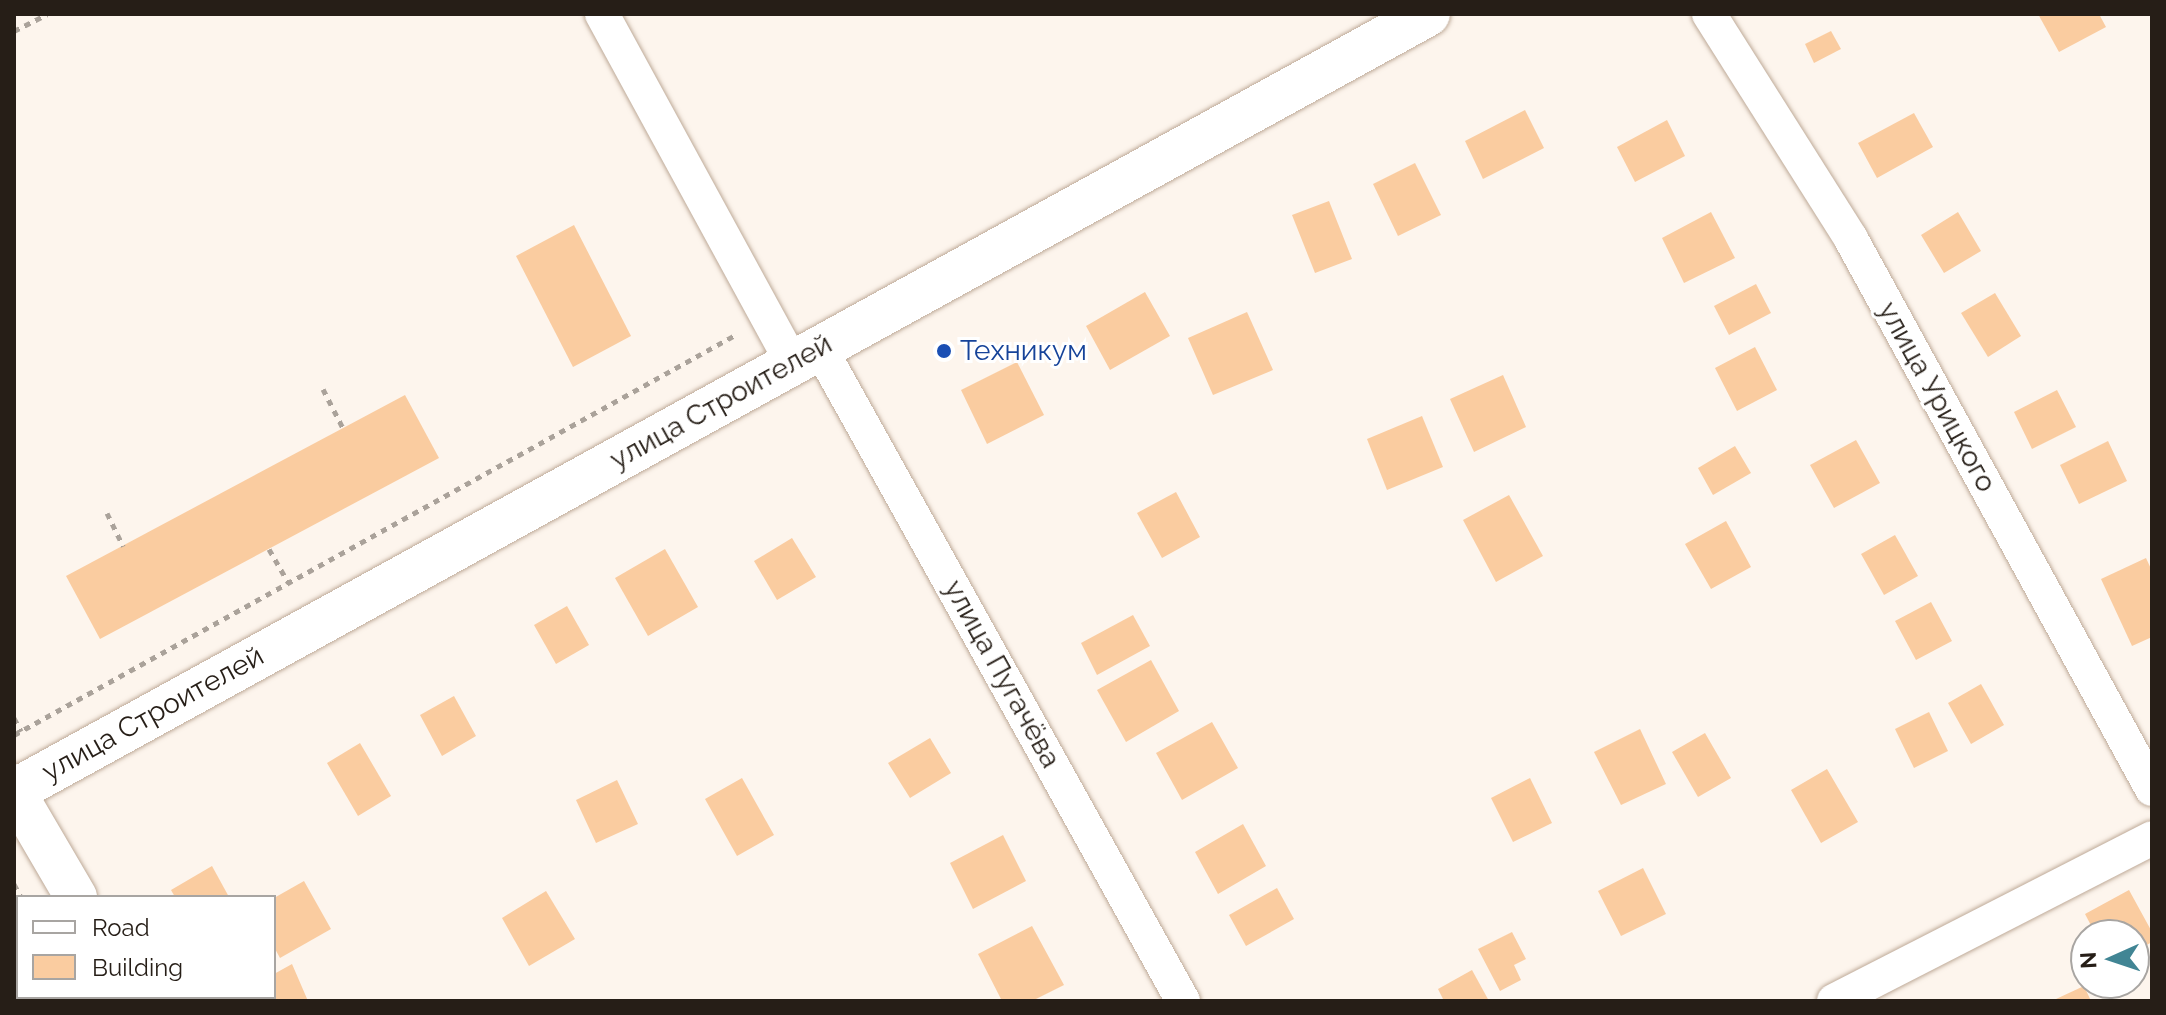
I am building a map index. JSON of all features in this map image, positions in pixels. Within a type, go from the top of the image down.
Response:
[{"type":"main road","name":"улица Строителей","points":[[15,789],[1428,14]]},
{"type":"street","name":"улица Пугачёва","points":[[602,14],[768,317],[806,355],[1183,1001]]},
{"type":"street","name":"улица Урицкого","points":[[1709,14],[1851,239],[2152,789]]},
{"type":"street","points":[[15,789],[75,895]]},
{"type":"street","points":[[1834,1001],[2152,838]]},
{"type":"path","points":[[14,31],[47,14]]},
{"type":"path","points":[[14,735],[768,317]]},
{"type":"path","points":[[323,389],[343,428]]},
{"type":"path","points":[[107,513],[123,546]]},
{"type":"path","points":[[269,549],[289,583]]},
{"type":"path","points":[[14,718],[21,731]]},
{"type":"building","points":[[2038,14],[2099,14],[2106,27],[2059,52]]},
{"type":"building","points":[[1831,31],[1841,49],[1814,63],[1805,44]]},
{"type":"building","points":[[1525,110],[1544,148],[1483,179],[1465,141]]},
{"type":"building","points":[[1914,113],[1933,147],[1877,178],[1858,143]]},
{"type":"building","points":[[1667,120],[1685,156],[1635,182],[1617,147]]},
{"type":"building","points":[[1415,163],[1441,215],[1398,236],[1373,184]]},
{"type":"building","points":[[1329,201],[1352,259],[1315,273],[1292,215]]},
{"type":"building","points":[[1711,212],[1735,258],[1684,283],[1662,238]]},
{"type":"building","points":[[1958,212],[1981,251],[1944,273],[1921,235]]},
{"type":"building","points":[[574,225],[631,336],[573,367],[516,256]]},
{"type":"building","points":[[1756,284],[1771,313],[1729,335],[1714,306]]},
{"type":"building","points":[[1145,292],[1170,336],[1110,370],[1086,326]]},
{"type":"building","points":[[1995,293],[2021,336],[1988,357],[1961,313]]},
{"type":"building","points":[[1247,312],[1273,370],[1213,395],[1188,338]]},
{"type":"building","points":[[1755,347],[1777,390],[1737,411],[1715,368]]},
{"type":"building","points":[[1017,362],[1044,415],[987,444],[961,390]]},
{"type":"building","points":[[1503,375],[1526,427],[1474,452],[1450,399]]},
{"type":"building","points":[[2057,390],[2076,427],[2032,449],[2014,412]]},
{"type":"building","points":[[405,395],[439,458],[100,639],[66,576]]},
{"type":"building","points":[[1422,416],[1443,467],[1387,490],[1367,439]]},
{"type":"building","points":[[1856,440],[1880,483],[1834,508],[1810,465]]},
{"type":"building","points":[[2108,441],[2127,481],[2079,504],[2060,465]]},
{"type":"building","points":[[1735,446],[1751,473],[1713,495],[1698,468]]},
{"type":"building","points":[[1176,492],[1200,537],[1162,558],[1137,513]]},
{"type":"building","points":[[1509,495],[1543,556],[1496,582],[1463,520]]},
{"type":"building","points":[[1726,521],[1751,567],[1711,589],[1685,544]]},
{"type":"building","points":[[1895,535],[1918,576],[1884,595],[1861,554]]},
{"type":"building","points":[[792,538],[816,577],[777,600],[754,561]]},
{"type":"building","points":[[665,549],[698,607],[648,636],[615,578]]},
{"type":"building","points":[[2146,558],[2152,571],[2152,637],[2132,646],[2101,579]]},
{"type":"building","points":[[1931,602],[1952,641],[1916,660],[1895,621]]},
{"type":"building","points":[[567,606],[589,645],[556,664],[534,625]]},
{"type":"building","points":[[1133,615],[1150,646],[1097,675],[1081,643]]},
{"type":"building","points":[[1151,660],[1179,711],[1126,742],[1097,690]]},
{"type":"building","points":[[1981,684],[2004,725],[1971,744],[1948,703]]},
{"type":"building","points":[[454,696],[476,736],[442,756],[420,715]]},
{"type":"building","points":[[1929,712],[1948,751],[1914,768],[1895,729]]},
{"type":"building","points":[[1212,722],[1238,768],[1182,800],[1156,753]]},
{"type":"building","points":[[1640,729],[1666,784],[1621,805],[1594,752]]},
{"type":"building","points":[[1705,733],[1731,778],[1698,797],[1672,752]]},
{"type":"building","points":[[930,738],[951,773],[910,798],[888,763]]},
{"type":"building","points":[[360,743],[391,796],[358,816],[327,763]]},
{"type":"building","points":[[1827,769],[1858,822],[1821,843],[1791,790]]},
{"type":"building","points":[[742,778],[774,835],[737,856],[705,799]]},
{"type":"building","points":[[1530,778],[1552,823],[1513,842],[1491,798]]},
{"type":"building","points":[[617,780],[638,824],[596,843],[576,800]]},
{"type":"building","points":[[1243,824],[1266,866],[1218,894],[1195,852]]},
{"type":"building","points":[[1003,835],[1026,881],[973,909],[950,863]]},
{"type":"building","points":[[212,866],[228,895],[174,895],[171,890]]},
{"type":"building","points":[[1643,868],[1666,914],[1621,936],[1598,891]]},
{"type":"building","points":[[304,881],[331,929],[280,958],[276,951],[276,897]]},
{"type":"building","points":[[1277,888],[1294,919],[1246,946],[1229,915]]},
{"type":"building","points":[[2129,890],[2145,919],[2088,919],[2085,914]]},
{"type":"building","points":[[546,891],[575,939],[529,966],[502,918]]},
{"type":"building","points":[[1032,926],[1064,985],[1032,1001],[1002,1001],[978,954]]},
{"type":"building","points":[[1512,932],[1526,959],[1514,965],[1521,980],[1500,991],[1478,949]]},
{"type":"building","points":[[14,954],[16,999],[35,1001],[14,1001]]},
{"type":"building","points":[[292,964],[308,1001],[225,1001],[276,999],[276,973]]},
{"type":"building","points":[[1472,970],[1489,1001],[1444,1001],[1438,989]]},
{"type":"building","points":[[2070,992],[2070,999],[2091,1001],[2057,1001]]},
{"type":"place","name":"Техникум","points":[[944,351]]}]
